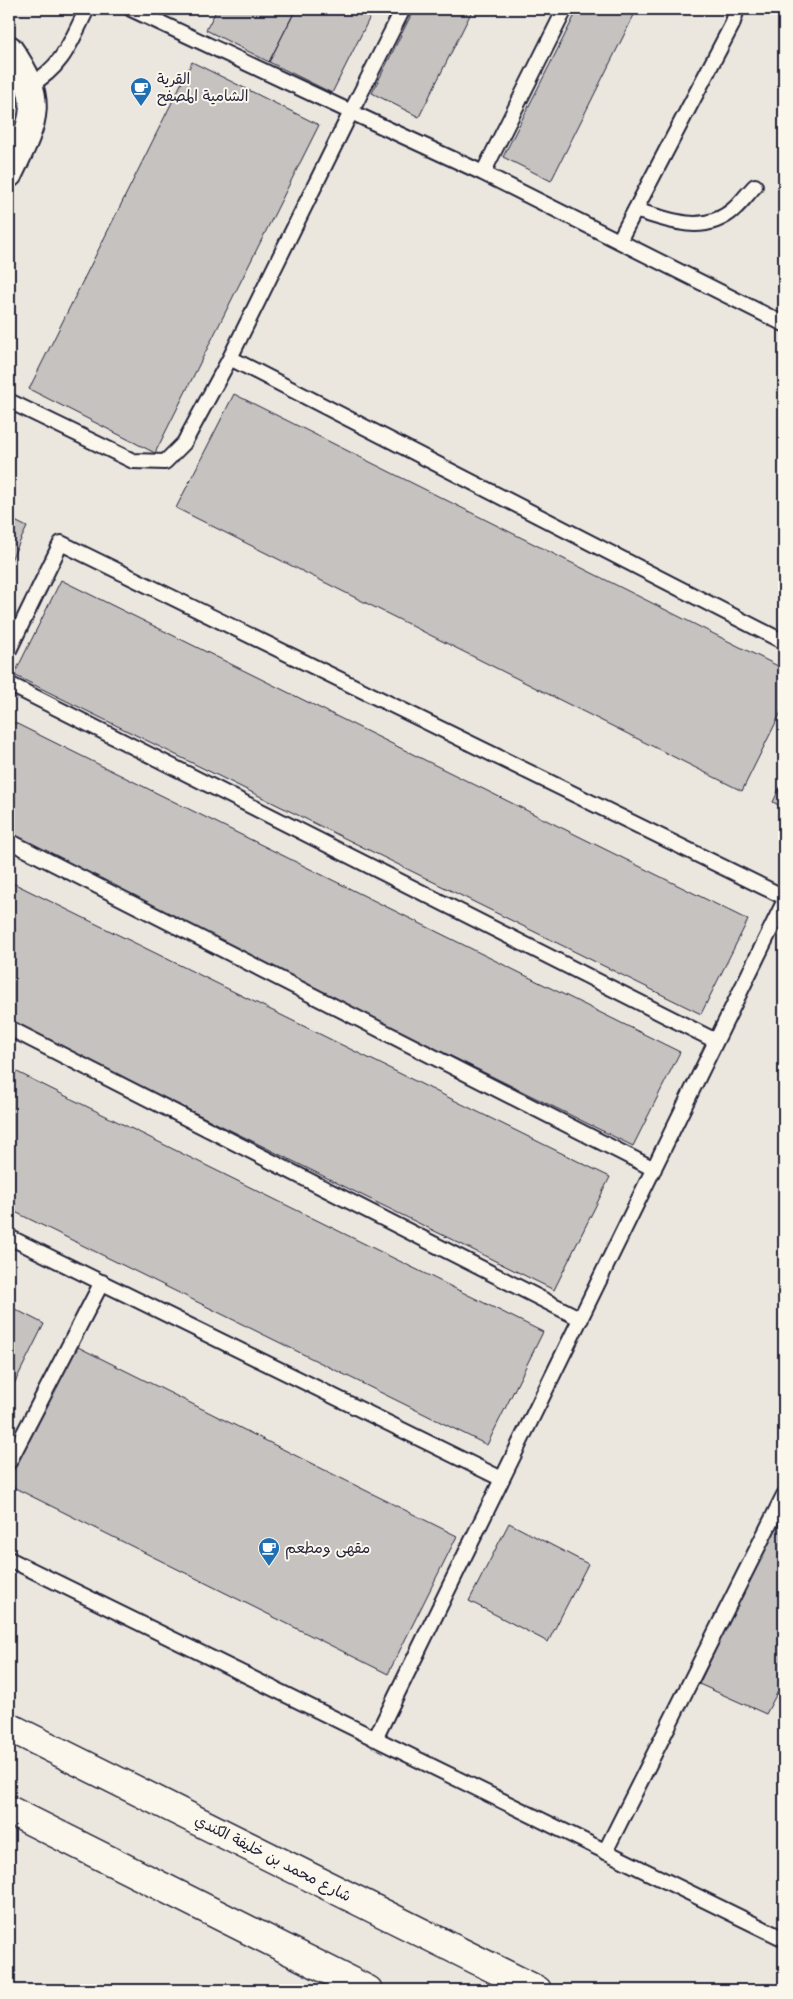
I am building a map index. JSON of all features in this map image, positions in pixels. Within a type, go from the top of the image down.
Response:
[{"type":"main road","name":"شارع محمد بن خليفة الكندي","points":[[9,1727],[537,1990]]},
{"type":"main road","points":[[9,1810],[368,1990]]},
{"type":"street","points":[[9,49],[30,84],[33,102],[32,121],[9,174]]},
{"type":"lane","points":[[30,84],[49,73],[63,57],[87,9]]},
{"type":"lane","points":[[131,9],[483,173],[784,322]]},
{"type":"lane","points":[[9,401],[134,460],[166,462],[184,443],[230,358],[403,9]]},
{"type":"lane","points":[[483,173],[565,9]]},
{"type":"lane","points":[[618,241],[732,25],[737,9]]},
{"type":"lane","points":[[635,210],[690,225],[706,224],[721,218],[734,209],[755,186]]},
{"type":"lane","points":[[230,358],[784,642]]},
{"type":"lane","points":[[9,650],[61,543],[784,897]]},
{"type":"lane","points":[[9,684],[716,1041]]},
{"type":"lane","points":[[9,841],[654,1169]]},
{"type":"lane","points":[[375,1739],[784,902]]},
{"type":"lane","points":[[9,1028],[580,1319]]},
{"type":"lane","points":[[9,1237],[502,1478]]},
{"type":"lane","points":[[9,1462],[102,1282]]},
{"type":"lane","points":[[605,1852],[784,1494]]},
{"type":"lane","points":[[9,1559],[784,1940]]},
{"type":"path","points":[[9,18],[16,12],[15,9]]},
{"type":"shaded area","points":[[9,9],[784,9],[784,1990],[9,1990]]},
{"type":"building","points":[[217,9],[296,9],[269,62],[206,30]]},
{"type":"building","points":[[296,9],[374,9],[332,93],[269,62]]},
{"type":"building","points":[[414,9],[473,9],[419,117],[372,93]]},
{"type":"building","points":[[578,9],[637,9],[551,181],[503,157]]},
{"type":"building","points":[[192,62],[319,125],[155,453],[29,389]]},
{"type":"building","points":[[234,394],[784,669],[784,706],[742,791],[176,508]]},
{"type":"building","points":[[9,518],[27,527],[9,564]]},
{"type":"building","points":[[61,580],[748,920],[701,1014],[14,675]]},
{"type":"building","points":[[9,720],[680,1052],[633,1146],[9,838]]},
{"type":"building","points":[[784,779],[784,808],[773,802]]},
{"type":"building","points":[[9,881],[610,1177],[554,1290],[9,1021]]},
{"type":"building","points":[[9,1068],[543,1332],[487,1445],[9,1209]]},
{"type":"building","points":[[9,1306],[44,1324],[9,1394]]},
{"type":"building","points":[[72,1344],[457,1536],[388,1674],[9,1485],[9,1472]]},
{"type":"building","points":[[784,1508],[784,1680],[766,1714],[699,1684]]},
{"type":"building","points":[[509,1523],[588,1564],[548,1642],[469,1601]]},
{"type":"place","name":"القرية الشامية المصفح","points":[[141,107]]},
{"type":"place","name":"مقهى ومطعم","points":[[269,1567]]}]
